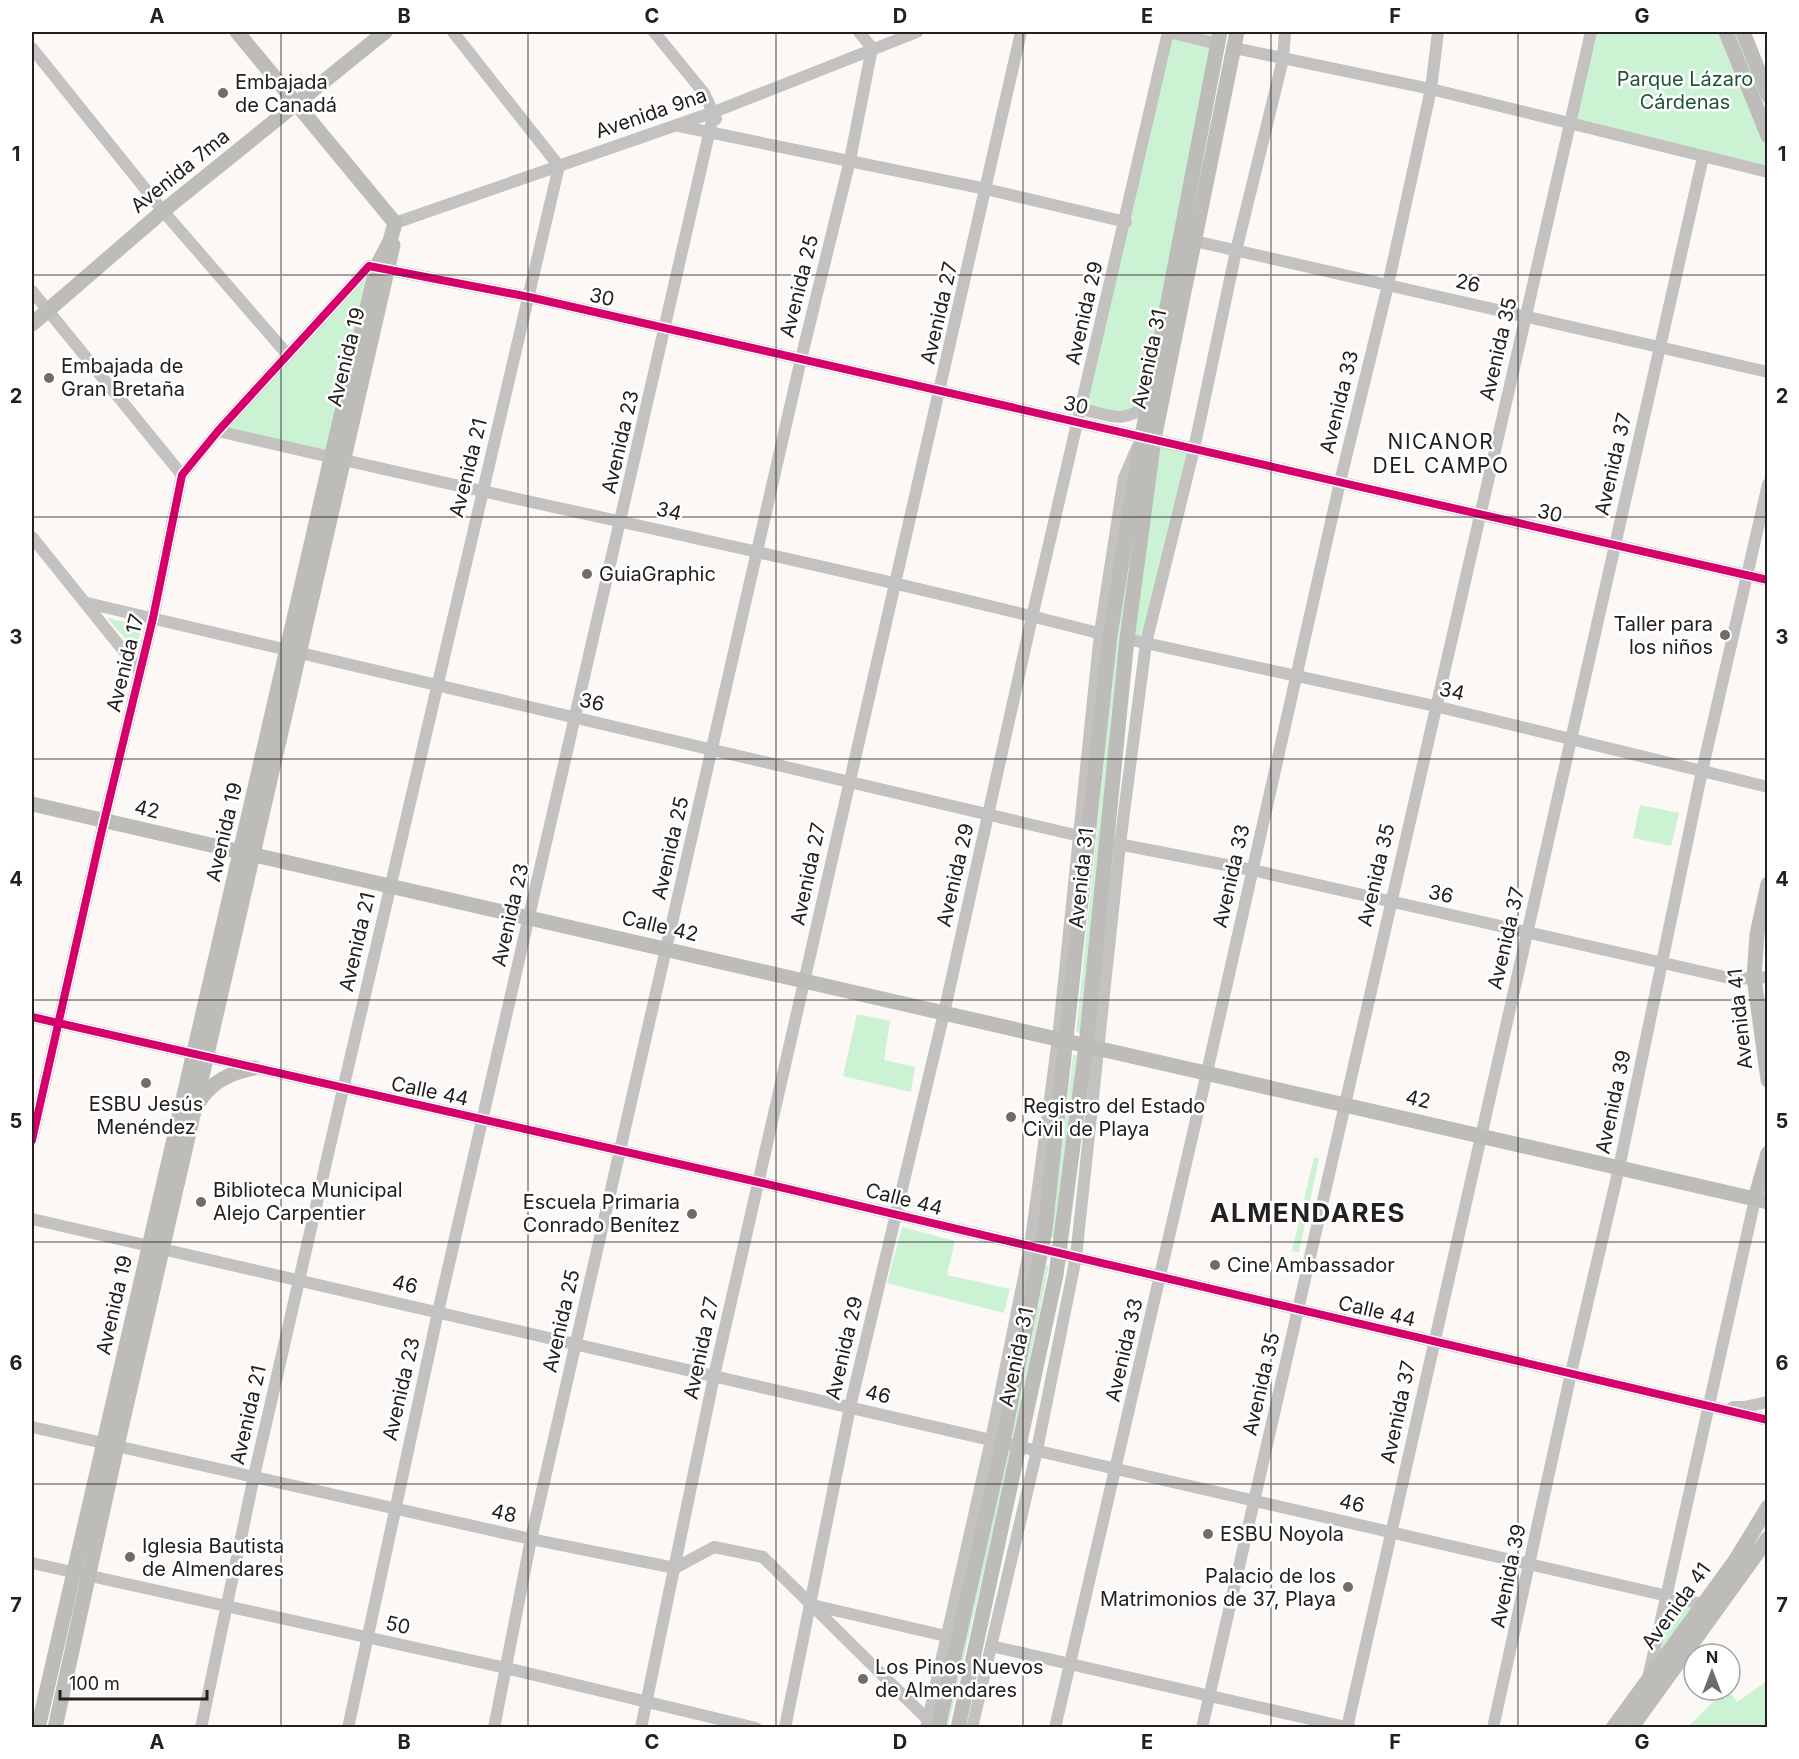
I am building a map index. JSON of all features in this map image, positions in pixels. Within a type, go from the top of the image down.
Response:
[{"type":"main road","points":[[237,32],[395,223]]},
{"type":"main road","name":"Avenida 7ma","points":[[32,324],[163,211],[385,32]]},
{"type":"main road","name":"Avenida 31","points":[[931,1725],[997,1441],[1036,1249],[1063,1040],[1105,635],[1148,438],[1195,241],[1237,32]]},
{"type":"main road","points":[[1743,32],[1767,94]]},
{"type":"main road","points":[[1728,37],[1767,136]]},
{"type":"main road","name":"Avenida 31","points":[[958,1728],[1059,1254],[1093,1047],[1113,843],[1127,639],[1148,438],[1148,404],[1219,38]]},
{"type":"main road","name":"Avenida 19","points":[[38,1728],[80,1574],[337,459],[395,223]]},
{"type":"main road","name":"42","points":[[32,804],[247,853]]},
{"type":"main road","name":"Calle 42","points":[[247,853],[1063,1040]]},
{"type":"main road","name":"Avenida 41","points":[[1767,884],[1757,934],[1767,1080]]},
{"type":"main road","name":"42","points":[[1063,1040],[1761,1201]]},
{"type":"main road","name":"Avenida 19","points":[[156,1247],[194,1111],[201,1056]]},
{"type":"main road","points":[[194,1111],[214,1083],[232,1073],[254,1068]]},
{"type":"main road","points":[[1761,1201],[1767,1153]]},
{"type":"main road","name":"Avenida 41","points":[[1630,1728],[1709,1605],[1767,1507]]},
{"type":"main road","name":"Avenida 41","points":[[1613,1728],[1709,1605],[1767,1538]]},
{"type":"main road","name":"Avenida 19","points":[[55,1728],[80,1574]]},
{"type":"street","points":[[453,32],[559,166]]},
{"type":"street","points":[[654,32],[704,93],[714,112],[717,125],[725,135]]},
{"type":"street","points":[[859,32],[872,48]]},
{"type":"street","name":"Avenida 9na","points":[[395,223],[714,112],[917,32]]},
{"type":"street","name":"Avenida 27","points":[[641,1728],[714,1376],[848,782],[941,391],[1021,32]]},
{"type":"street","points":[[1169,32],[1219,38]]},
{"type":"street","name":"Avenida 29","points":[[785,1728],[850,1407],[944,1013],[1032,617],[1169,32]]},
{"type":"street","name":"Avenida 31","points":[[1113,843],[1146,643],[1194,449],[1236,251],[1283,59],[1285,32]]},
{"type":"street","name":"Avenida 33","points":[[1055,1728],[1161,1277],[1295,676],[1388,285],[1431,89],[1438,32]]},
{"type":"street","name":"Avenida 35","points":[[1202,1728],[1253,1500],[1299,1310],[1343,1104],[1591,32]]},
{"type":"street","points":[[1728,37],[1743,32]]},
{"type":"street","points":[[32,48],[163,211],[287,354]]},
{"type":"street","name":"Avenida 25","points":[[494,1728],[531,1539],[759,553],[801,359],[850,160],[872,48]]},
{"type":"street","points":[[1234,48],[1431,89],[1767,172]]},
{"type":"street","name":"Avenida 23","points":[[348,1728],[438,1312],[714,112]]},
{"type":"street","points":[[677,125],[986,189],[1126,222]]},
{"type":"street","name":"Avenida 37","points":[[1348,1727],[1433,1341],[1482,1136],[1703,157]]},
{"type":"street","name":"Avenida 21","points":[[201,1728],[254,1476],[436,685],[530,297],[559,166]]},
{"type":"street","name":"26","points":[[1195,241],[1767,372]]},
{"type":"street","name":"Avenida 17","points":[[32,1140],[104,820],[153,618],[182,475],[218,431],[369,266],[383,268]]},
{"type":"street","name":"30","points":[[383,268],[530,297],[1767,580]]},
{"type":"street","points":[[32,291],[182,475]]},
{"type":"street","points":[[1081,409],[1119,417],[1134,416],[1148,404]]},
{"type":"street","name":"34","points":[[218,431],[621,520],[1105,635]]},
{"type":"street","name":"Avenida 39","points":[[1493,1728],[1571,1373],[1619,1168],[1702,771],[1767,484]]},
{"type":"street","points":[[32,537],[139,670]]},
{"type":"street","name":"36","points":[[87,603],[1084,837]]},
{"type":"street","name":"34","points":[[1127,639],[1435,706],[1767,787]]},
{"type":"street","name":"36","points":[[1113,843],[1252,870],[1526,934],[1738,980],[1761,977]]},
{"type":"street","name":"Calle 44","points":[[32,1017],[896,1214],[1036,1249],[1767,1420]]},
{"type":"street","name":"Avenida 31","points":[[972,1728],[1037,1450],[1076,1257],[1093,1047]]},
{"type":"street","points":[[1647,1682],[1708,1405],[1761,1201]]},
{"type":"street","name":"46","points":[[32,1219],[1709,1605]]},
{"type":"street","points":[[1708,1405],[1744,1407],[1767,1402]]},
{"type":"street","name":"48","points":[[32,1427],[531,1539],[675,1568]]},
{"type":"street","name":"Avenida 31","points":[[931,1725],[946,1636],[997,1441]]},
{"type":"street","points":[[675,1568],[714,1547],[763,1557],[931,1725]]},
{"type":"street","name":"50","points":[[32,1563],[506,1668],[756,1728]]},
{"type":"street","points":[[811,1605],[946,1636]]},
{"type":"street","points":[[991,1646],[1348,1727]]},
{"type":"green space","points":[[1168,32],[1220,32],[1148,404],[1128,411],[1081,409]]},
{"type":"green space","name":"Parque Lázaro Cárdenas","points":[[1591,32],[1743,32],[1767,90],[1767,172],[1569,123]]},
{"type":"green space","points":[[362,279],[367,282],[326,454],[226,431]]},
{"type":"green space","points":[[1154,439],[1194,449],[1146,640],[1127,639]]},
{"type":"green space","points":[[1146,443],[1080,1033],[1076,1032],[1117,638]]},
{"type":"green space","points":[[107,618],[142,626],[136,651]]},
{"type":"green space","points":[[1640,805],[1679,813],[1671,846],[1633,838]]},
{"type":"green space","points":[[857,1014],[890,1021],[884,1060],[915,1067],[911,1092],[843,1076]]},
{"type":"green space","points":[[1073,1055],[1077,1055],[1055,1238],[1051,1237]]},
{"type":"green space","points":[[1314,1157],[1319,1159],[1299,1252],[1292,1251]]},
{"type":"green space","points":[[902,1227],[955,1241],[947,1275],[1010,1289],[1004,1313],[887,1283]]},
{"type":"green space","points":[[1046,1265],[1049,1266],[1013,1441],[1011,1440]]},
{"type":"green space","points":[[1009,1448],[1012,1449],[948,1727],[945,1728]]},
{"type":"green space","points":[[1668,1595],[1703,1603],[1647,1682]]},
{"type":"green space","points":[[1767,1681],[1767,1727],[1688,1727],[1713,1702],[1742,1702],[1742,1698]]},
{"type":"cycle path","points":[[32,1140],[101,834],[153,618],[182,475],[218,431],[369,266],[529,297],[1768,580]]},
{"type":"cycle path","points":[[32,1017],[758,1182],[1768,1420]]},
{"type":"place","name":"Embajada de Canadá","points":[[223,93]]},
{"type":"place","name":"Embajada de Gran Bretaña","points":[[49,378]]},
{"type":"place","name":"GuiaGraphic","points":[[587,574]]},
{"type":"place","name":"Taller para los niños","points":[[1725,635]]},
{"type":"place","name":"ESBU Jesús Menéndez","points":[[146,1083]]},
{"type":"place","name":"Registro del Estado Civil de Playa","points":[[1011,1117]]},
{"type":"place","name":"Biblioteca Municipal Alejo Carpentier","points":[[201,1202]]},
{"type":"place","name":"Escuela Primaria Conrado Benítez","points":[[692,1214]]},
{"type":"place","name":"Cine Ambassador","points":[[1215,1265]]},
{"type":"place","name":"ESBU Noyola","points":[[1208,1534]]},
{"type":"place","name":"Iglesia Bautista de Almendares","points":[[130,1557]]},
{"type":"place","name":"Palacio de los Matrimonios de 37, Playa","points":[[1348,1587]]},
{"type":"place","name":"Los Pinos Nuevos de Almendares","points":[[863,1679]]},
{"type":"district","name":"NICANOR DEL CAMPO","points":[[1441,454]]},
{"type":"district","name":"ALMENDARES","points":[[1308,1213]]}]
